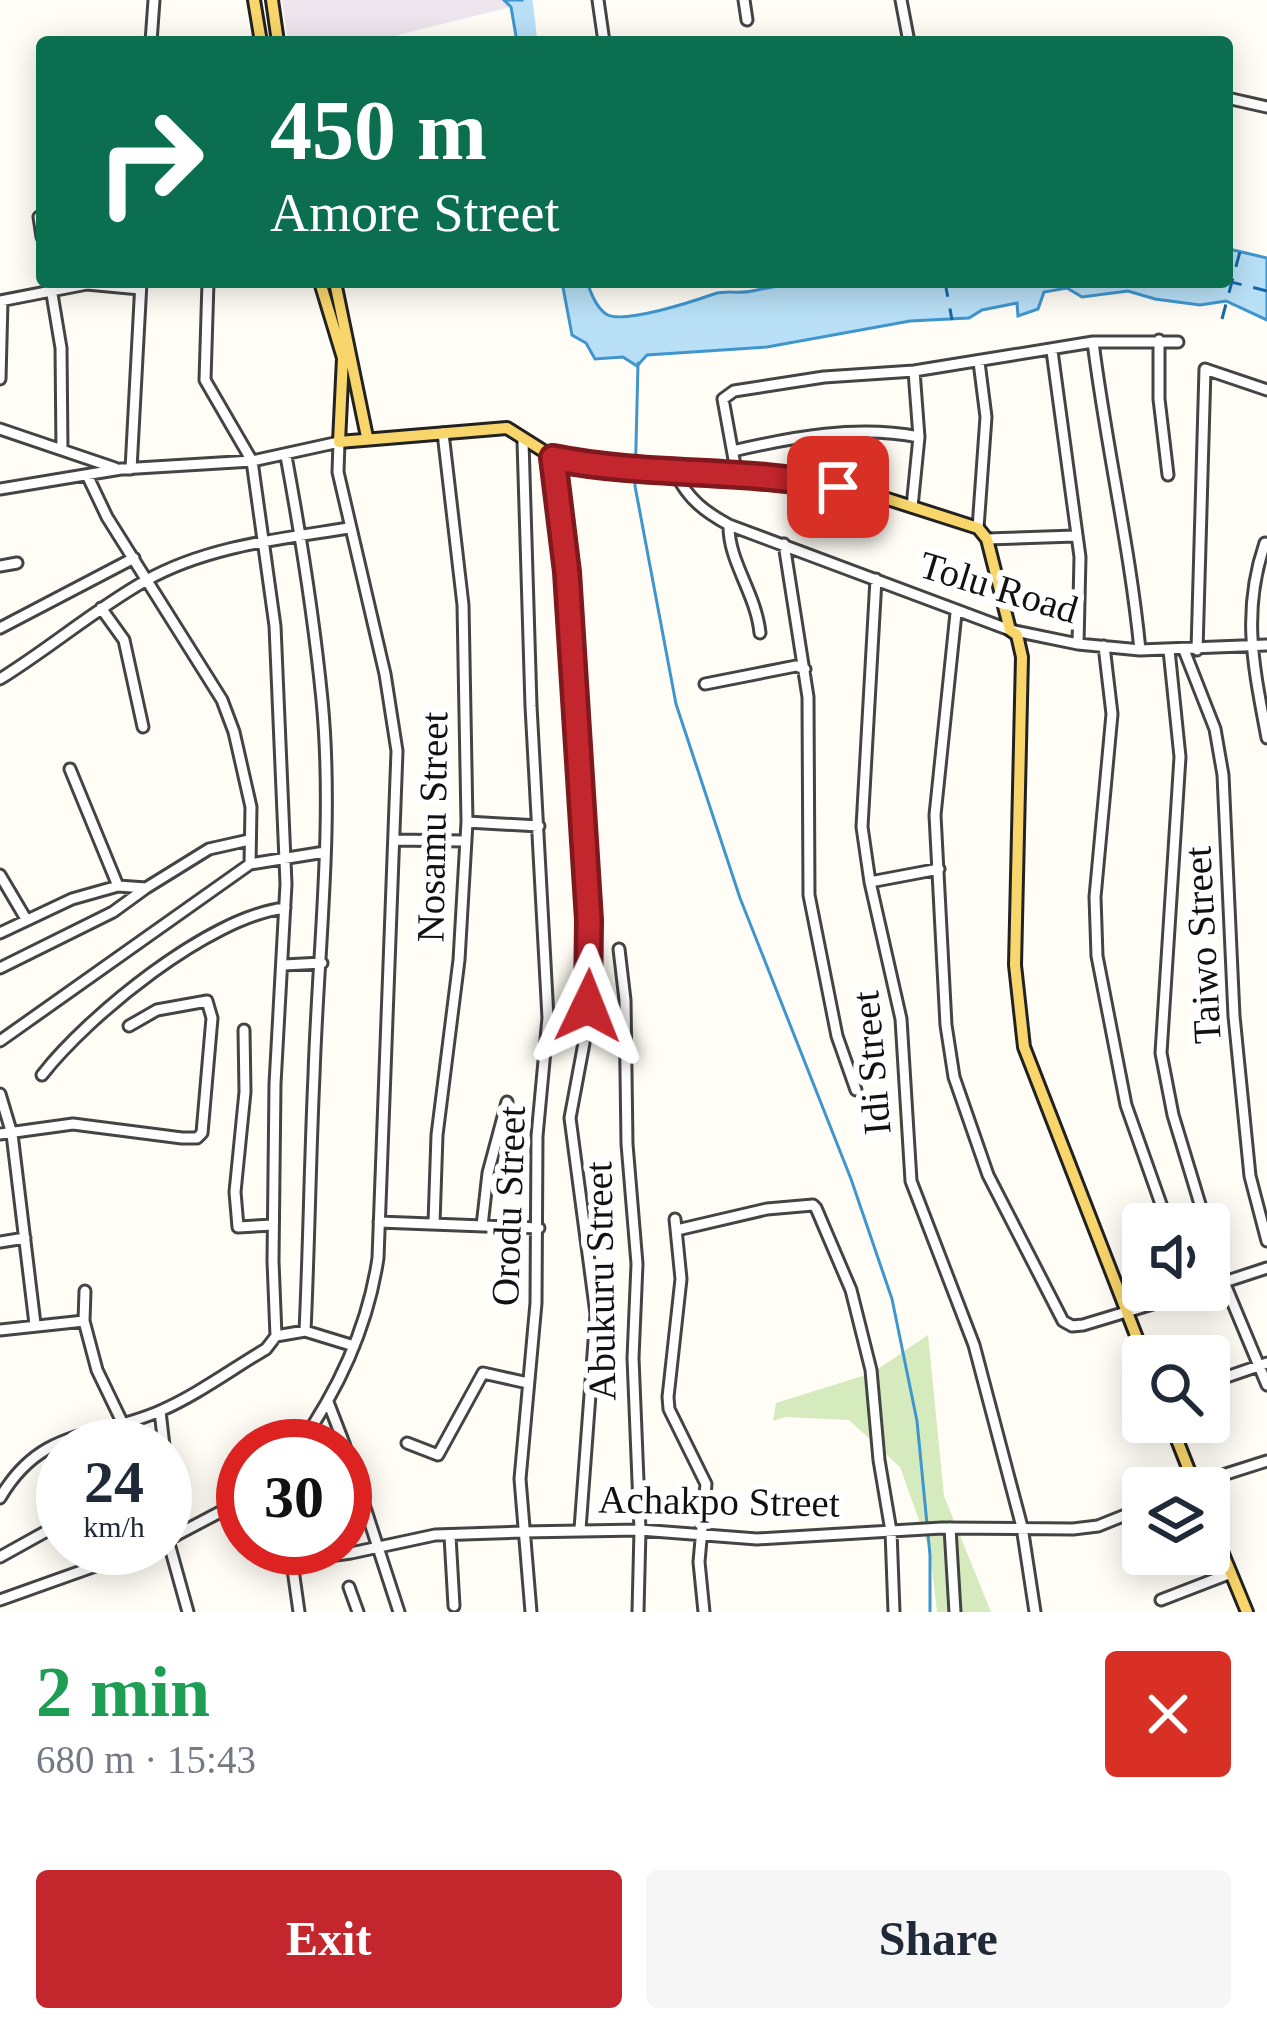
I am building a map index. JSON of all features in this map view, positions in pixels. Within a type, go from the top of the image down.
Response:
[{"type":"main road","points":[[254,0],[260,36]]},
{"type":"main road","points":[[272,0],[277,36]]},
{"type":"main road","points":[[322,288],[343,358],[339,446],[367,437],[507,428],[553,458],[676,474],[804,480],[913,507],[978,528],[987,539],[1010,630],[1017,635],[1022,658],[1015,965],[1024,1047],[1136,1335]]},
{"type":"main road","points":[[336,288],[367,437]]},
{"type":"main road","points":[[340,426],[353,428],[364,421]]},
{"type":"main road","points":[[1231,1573],[1247,1612]]},
{"type":"street","points":[[152,36],[154,0]]},
{"type":"street","points":[[598,0],[603,36]]},
{"type":"street","points":[[744,0],[747,20]]},
{"type":"street","points":[[901,0],[907,36]]},
{"type":"street","points":[[1233,99],[1267,107]]},
{"type":"street","points":[[0,379],[1,301],[47,288]]},
{"type":"street","points":[[51,288],[61,348],[62,450]]},
{"type":"street","points":[[126,469],[141,288]]},
{"type":"street","points":[[137,1419],[160,1411],[266,1349],[276,1336],[275,1084],[285,908],[274,626],[252,461],[205,380],[208,288]]},
{"type":"street","points":[[1159,340],[1168,475]]},
{"type":"street","points":[[737,476],[723,399],[734,391],[824,377],[914,371],[1093,343],[1178,342]]},
{"type":"street","points":[[1093,343],[1106,441],[1132,569],[1141,650]]},
{"type":"street","points":[[1052,352],[1080,557],[1078,644]]},
{"type":"street","points":[[978,528],[986,417],[979,362]]},
{"type":"street","points":[[1198,650],[1205,369],[1267,390]]},
{"type":"street","points":[[913,507],[919,437],[914,371]]},
{"type":"street","points":[[0,429],[126,469]]},
{"type":"street","points":[[733,451],[803,435],[876,432],[919,437]]},
{"type":"street","name":"Nosamu Street","points":[[434,1223],[437,1135],[459,960],[467,822],[463,605],[443,433]]},
{"type":"street","name":"Orodu Street","points":[[523,441],[548,1018],[537,1136],[538,1228],[520,1479],[531,1612]]},
{"type":"street","points":[[0,489],[126,469],[252,461],[339,446],[338,472],[349,528],[393,712],[395,840],[373,1293],[355,1346],[317,1419]]},
{"type":"street","points":[[286,456],[322,702],[325,852],[305,1331]]},
{"type":"street","points":[[553,458],[567,572],[591,970],[570,1118],[596,1314],[580,1529]]},
{"type":"street","name":"Tolu Road","points":[[676,474],[704,511],[729,525],[1010,630],[1141,650],[1267,645]]},
{"type":"street","points":[[88,477],[107,517],[222,700],[251,807],[250,864]]},
{"type":"street","points":[[729,525],[728,542],[755,602],[760,634]]},
{"type":"street","points":[[0,679],[100,608],[189,561],[266,540],[349,528]]},
{"type":"street","points":[[987,539],[1075,536]]},
{"type":"street","points":[[1265,543],[1253,577],[1249,611],[1267,738]]},
{"type":"street","points":[[784,544],[805,669],[809,895],[837,1036],[856,1090]]},
{"type":"street","points":[[0,628],[134,558]]},
{"type":"street","points":[[0,566],[17,563]]},
{"type":"street","name":"Idi Street","points":[[876,579],[862,827],[901,1019],[911,1181],[974,1345],[1022,1527],[1035,1612]]},
{"type":"street","points":[[100,608],[124,640],[143,727]]},
{"type":"street","points":[[956,613],[935,815],[954,1077],[988,1175],[1063,1321],[1083,1325],[1135,1311]]},
{"type":"street","points":[[1104,646],[1112,714],[1095,897],[1097,956],[1126,1105],[1161,1203]]},
{"type":"street","points":[[1169,650],[1180,757],[1161,1053],[1173,1115],[1200,1203]]},
{"type":"street","name":"Taiwo Street","points":[[1184,650],[1215,729],[1223,775],[1236,1039],[1250,1176],[1267,1241]]},
{"type":"street","points":[[705,683],[796,666],[805,669]]},
{"type":"street","points":[[70,769],[118,886]]},
{"type":"street","points":[[467,822],[539,826]]},
{"type":"street","points":[[0,968],[113,912],[209,849],[249,840]]},
{"type":"street","points":[[395,840],[466,841]]},
{"type":"street","points":[[0,1041],[250,864],[325,852]]},
{"type":"street","points":[[870,882],[939,869]]},
{"type":"street","points":[[0,875],[26,919]]},
{"type":"street","points":[[0,933],[72,899],[118,886],[146,888]]},
{"type":"street","points":[[42,1075],[89,1024],[159,968],[244,918],[285,908]]},
{"type":"street","name":"Abukuru Street","points":[[620,949],[637,1264],[633,1413],[640,1530],[638,1612]]},
{"type":"street","points":[[284,964],[322,963]]},
{"type":"street","points":[[6,1134],[73,1124],[197,1138],[202,1133],[212,1018],[207,1001],[157,1010],[129,1026]]},
{"type":"street","points":[[244,1030],[245,1092],[235,1192],[238,1227],[273,1225]]},
{"type":"street","points":[[0,1094],[35,1324]]},
{"type":"street","points":[[482,1226],[488,1172],[507,1102]]},
{"type":"street","points":[[704,1612],[699,1562],[706,1484],[669,1409],[668,1397],[681,1279],[676,1224],[812,1205],[860,1316],[871,1370],[896,1531],[893,1612]]},
{"type":"street","points":[[379,1222],[538,1228]]},
{"type":"street","points":[[0,1242],[25,1238]]},
{"type":"street","points":[[1230,1280],[1267,1268]]},
{"type":"street","points":[[85,1291],[84,1321],[97,1370],[121,1419]]},
{"type":"street","points":[[1230,1295],[1267,1384]]},
{"type":"street","points":[[0,1330],[84,1321]]},
{"type":"street","points":[[276,1336],[305,1331],[355,1346]]},
{"type":"street","points":[[1230,1376],[1263,1365]]},
{"type":"street","points":[[407,1443],[438,1455],[482,1372],[528,1383]]},
{"type":"street","points":[[328,1402],[335,1419]]},
{"type":"street","points":[[160,1411],[161,1419]]},
{"type":"street","points":[[0,1498],[36,1455]]},
{"type":"street","points":[[1230,1474],[1267,1462]]},
{"type":"street","name":"Achakpo Street","points":[[372,1546],[450,1536],[580,1529],[757,1539],[946,1528],[1098,1526],[1122,1516]]},
{"type":"street","points":[[372,1522],[399,1612]]},
{"type":"street","points":[[946,1528],[955,1612]]},
{"type":"street","points":[[450,1536],[454,1606]]},
{"type":"street","points":[[0,1557],[36,1537]]},
{"type":"street","points":[[1161,1600],[1231,1573]]},
{"type":"street","points":[[2,1596],[58,1575]]},
{"type":"street","points":[[178,1575],[188,1612]]},
{"type":"street","points":[[294,1575],[299,1612]]},
{"type":"street","points":[[349,1587],[358,1612]]},
{"type":"shaded area","points":[[282,0],[503,0],[511,7],[394,36],[287,36]]},
{"type":"green space","points":[[928,1335],[944,1496],[991,1612],[937,1612],[930,1551],[900,1467],[849,1420],[785,1417],[773,1421],[776,1403],[872,1373]]},
{"type":"water","points":[[504,0],[525,0],[533,36],[516,36],[511,7]]},
{"type":"water","points":[[1233,250],[1267,258],[1267,320],[1226,301],[1200,305],[1128,291],[1082,297],[1067,288],[1233,288]]},
{"type":"water","points":[[563,288],[589,288],[602,311],[614,317],[658,311],[719,293],[771,288],[1067,288],[1044,292],[1038,309],[1018,316],[1017,303],[982,310],[969,318],[910,321],[767,347],[647,355],[637,366],[623,357],[595,359],[586,343],[572,335]]},
{"type":"waterway","points":[[528,0],[532,36]]},
{"type":"waterway","points":[[638,363],[635,486],[676,704],[740,898],[851,1179],[892,1299],[917,1421],[930,1555],[930,1612]]},
{"type":"ferry route","points":[[1233,278],[1242,244]]},
{"type":"ferry route","points":[[1233,282],[1267,291]]},
{"type":"ferry route","points":[[946,288],[952,320]]},
{"type":"ferry route","points":[[1222,319],[1230,288]]},
{"type":"route","points":[[588,1006],[589,920],[567,572],[553,458],[655,472],[804,480],[838,487]]}]
